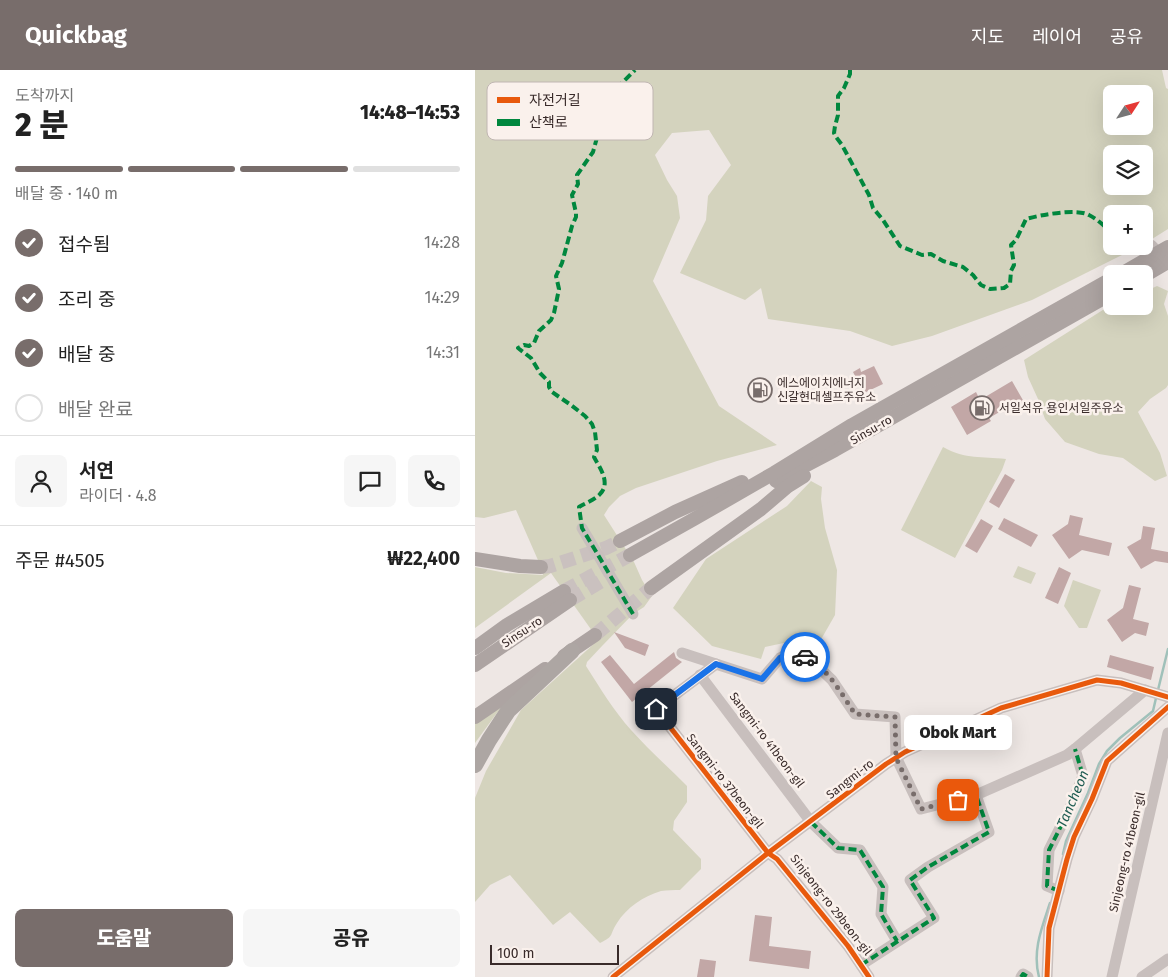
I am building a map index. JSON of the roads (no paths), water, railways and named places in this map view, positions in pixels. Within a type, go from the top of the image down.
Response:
[{"type":"highway","points":[[475,765],[508,711],[572,651]]},
{"type":"main road","points":[[1137,265],[1168,247]]},
{"type":"main road","points":[[1153,271],[1168,263]]},
{"type":"main road","name":"Sinsu-ro","points":[[1103,291],[835,450],[632,558],[852,425],[1103,291]]},
{"type":"main road","points":[[651,588],[761,509],[788,486],[820,465],[835,450]]},
{"type":"main road","points":[[620,541],[675,512],[747,480],[765,478]]},
{"type":"main road","points":[[475,559],[520,566],[541,567]]},
{"type":"main road","name":"Sinsu-ro","points":[[475,648],[507,625],[567,596],[475,665]]},
{"type":"main road","points":[[475,717],[595,635]]},
{"type":"street","points":[[1153,246],[1168,263]]},
{"type":"street","points":[[582,528],[633,614]]},
{"type":"street","points":[[682,653],[762,679],[780,658],[792,652],[811,660],[832,680],[855,714],[895,717],[896,758],[921,809],[976,795],[1067,755],[1145,690]]},
{"type":"street","name":"Sangmi-ro 37beon-gil","points":[[716,664],[656,709],[768,853]]},
{"type":"street","name":"Sangmi-ro 41beon-gil","points":[[700,676],[811,822],[838,848],[860,850],[883,888],[881,914],[897,941]]},
{"type":"street","name":"Sangmi-ro","points":[[613,977],[768,853],[886,764],[905,752],[1001,708],[1097,680],[1121,683],[1168,697]]},
{"type":"street","points":[[1047,977],[1049,928],[1074,837],[1092,800],[1107,762],[1168,707]]},
{"type":"street","name":"Sinjeong-ro 41beon-gil","points":[[1112,977],[1168,733]]},
{"type":"street","points":[[1059,891],[1047,886],[1049,850],[1070,808],[1083,776],[1075,749]]},
{"type":"street","points":[[861,965],[934,918],[910,880],[928,867],[989,832],[976,795]]},
{"type":"street","name":"Sinjeong-ro 29beon-gil","points":[[768,853],[777,860],[848,946],[869,977]]},
{"type":"street","points":[[1143,977],[1168,959]]},
{"type":"street","points":[[1021,977],[1023,974],[1028,977]]},
{"type":"waterway","name":"Tancheon","points":[[1158,690],[1168,649]]},
{"type":"waterway","name":"Tancheon","points":[[1063,854],[1066,841],[1099,764],[1107,751],[1120,738],[1153,711],[1156,698]]},
{"type":"waterway","name":"Tancheon","points":[[1039,977],[1037,948],[1050,903]]},
{"type":"tunnel","points":[[541,567],[550,566],[606,548],[620,541]]},
{"type":"tunnel","points":[[564,591],[630,555]]},
{"type":"tunnel","points":[[570,600],[612,575]]},
{"type":"tunnel","points":[[595,635],[651,588]]},
{"type":"place","name":"에스에이치에너지 신갈현대셀프주유소","points":[[760,390]]},
{"type":"place","name":"서일석유 용인서일주유소","points":[[982,408]]},
{"type":"place","name":"Obok Mart","points":[[958,800]]}]
